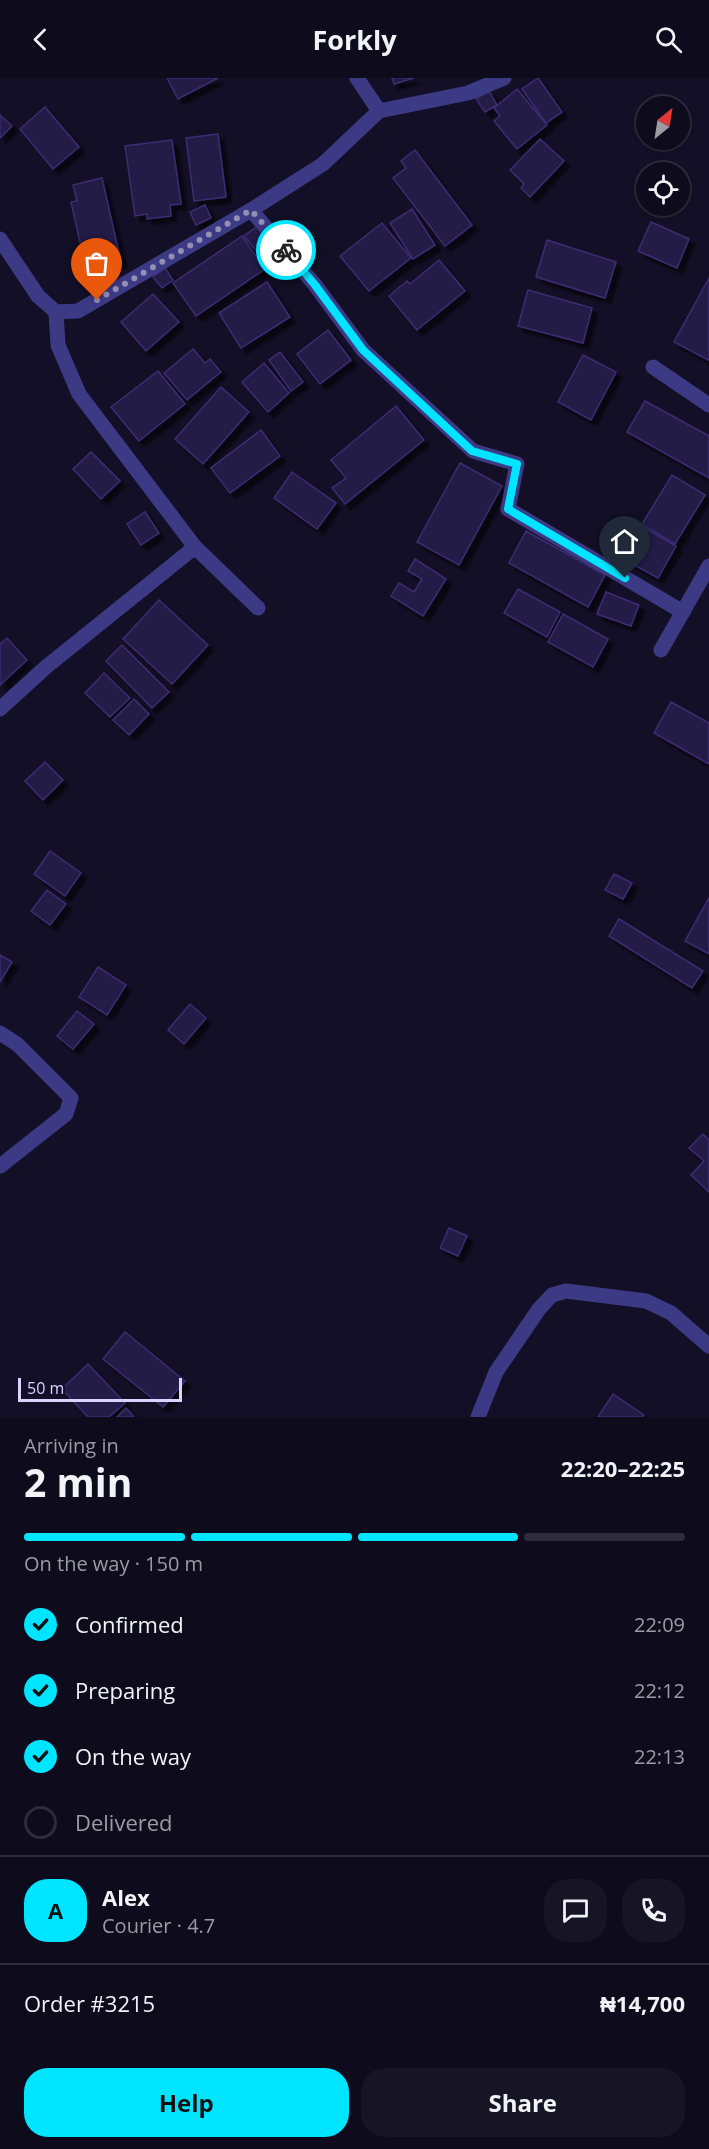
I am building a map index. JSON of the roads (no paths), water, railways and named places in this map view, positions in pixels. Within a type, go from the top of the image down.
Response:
[{"type":"street","points":[[357,78],[379,111]]},
{"type":"street","points":[[0,239],[38,296],[56,312],[78,311],[251,210],[323,164],[379,111],[468,93],[504,78]]},
{"type":"street","points":[[251,210],[315,285],[363,350],[472,451],[517,464],[508,509],[683,612]]},
{"type":"street","points":[[56,312],[58,345],[79,394],[195,547],[258,608]]},
{"type":"street","points":[[653,367],[709,405]]},
{"type":"street","points":[[0,710],[46,667],[195,547]]},
{"type":"street","points":[[661,650],[709,566]]},
{"type":"street","points":[[0,1034],[17,1044],[71,1098],[66,1114],[0,1166]]},
{"type":"street","points":[[478,1417],[496,1372],[539,1309],[552,1294],[566,1291],[646,1301],[671,1313],[709,1346]]}]
